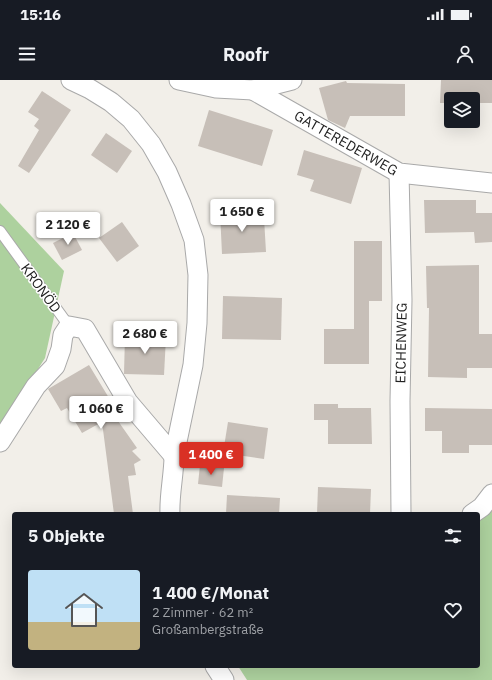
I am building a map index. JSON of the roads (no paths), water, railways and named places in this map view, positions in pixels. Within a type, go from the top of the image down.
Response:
[{"type":"street","points":[[70,80],[90,89],[111,102],[131,119],[151,144],[167,172],[181,204],[194,240],[198,275],[193,365],[174,456],[170,512]]},
{"type":"street","points":[[180,80],[216,88],[253,90],[292,80]]},
{"type":"street","name":"GATTEREDERWEG","points":[[253,90],[399,173],[492,183]]},
{"type":"street","name":"EICHENWEG","points":[[399,173],[402,300],[400,401],[401,512]]},
{"type":"street","points":[[0,442],[36,386],[55,366],[61,349],[63,335],[68,326],[85,330],[128,402],[174,456]]},
{"type":"street","points":[[475,512],[482,507],[492,494]]},
{"type":"street","points":[[216,668],[224,680]]},
{"type":"lane","name":"KRONÖD","points":[[0,231],[68,326]]}]
